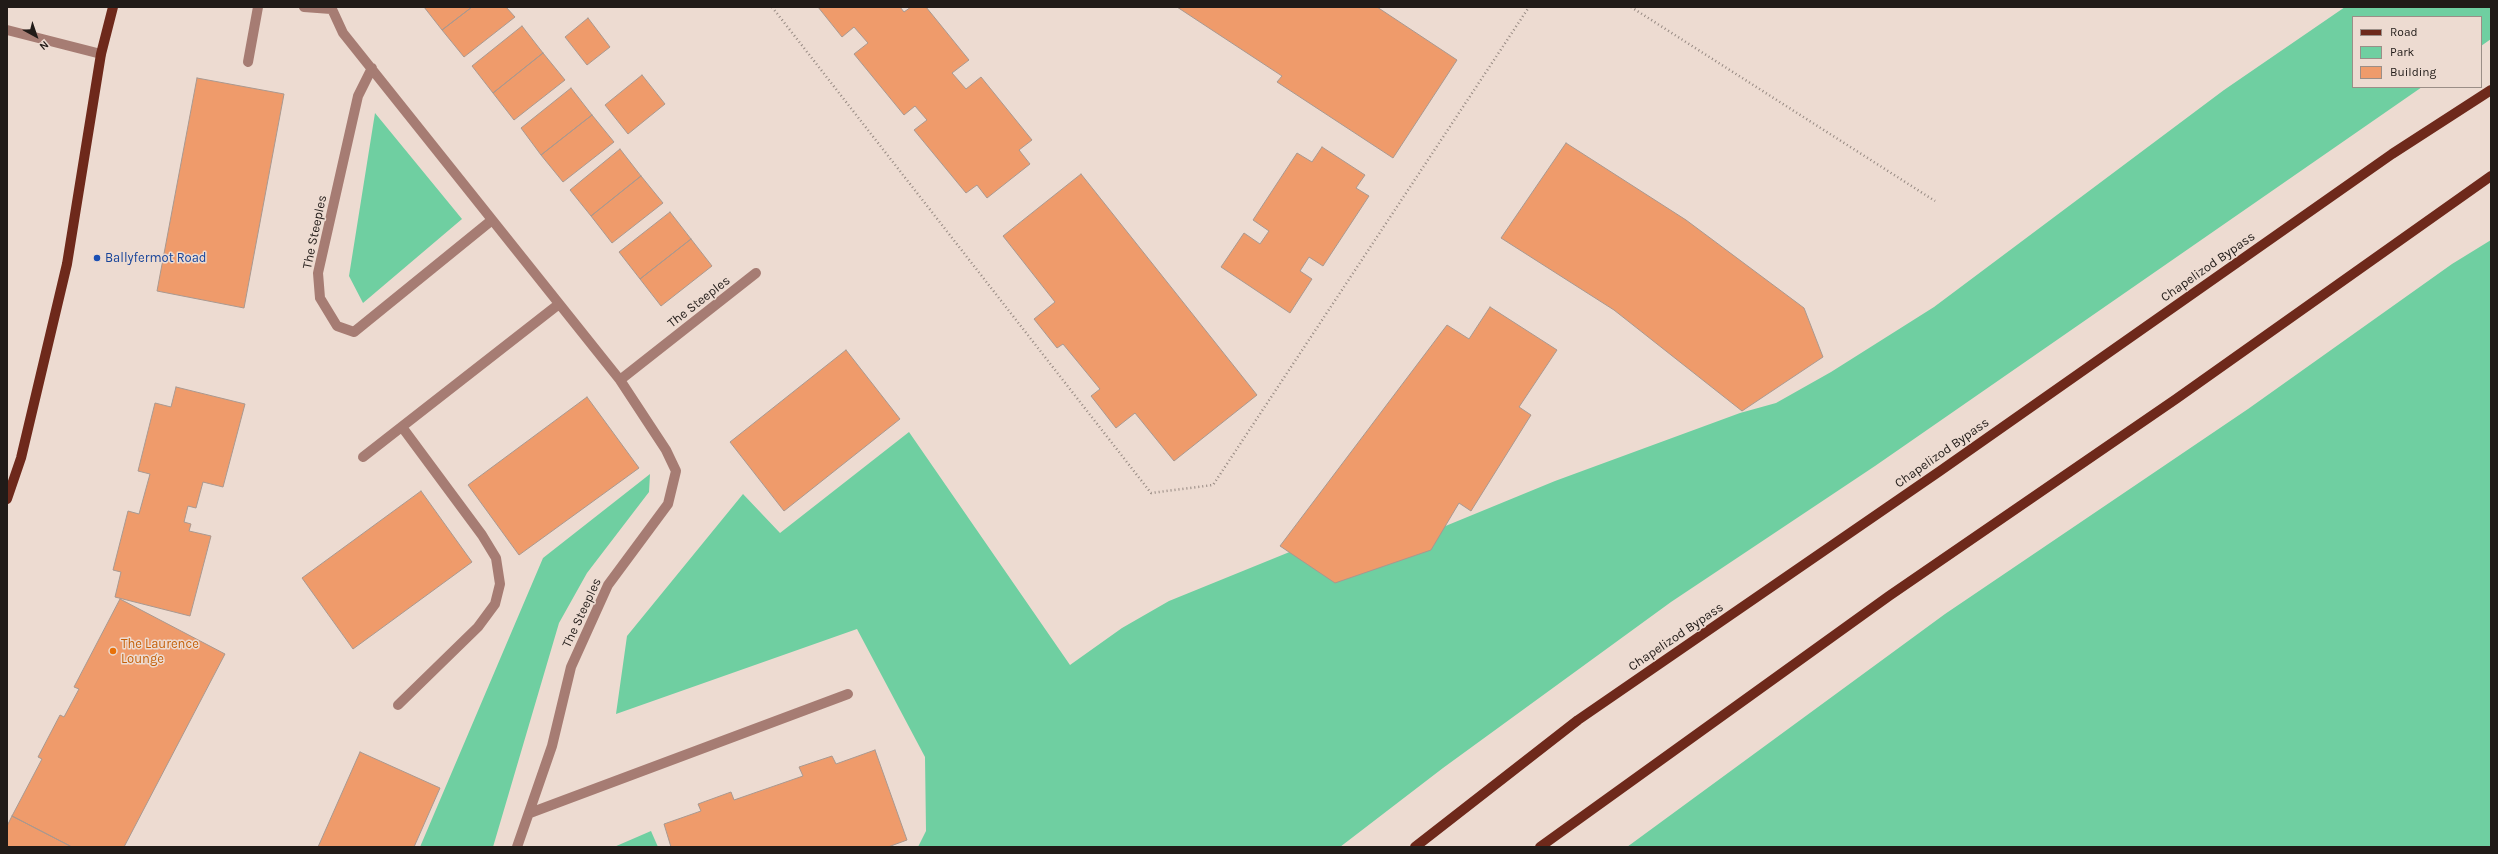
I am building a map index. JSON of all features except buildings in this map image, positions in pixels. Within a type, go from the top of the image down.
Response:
[{"type":"main road","points":[[7,499],[21,458],[68,264],[101,54],[114,7]]},
{"type":"main road","name":"Chapelizod Bypass","points":[[1415,847],[1578,720],[1933,475],[2392,154],[2491,90]]},
{"type":"main road","points":[[1540,847],[1889,596],[2183,395],[2491,176]]},
{"type":"street","points":[[248,62],[258,7]]},
{"type":"street","name":"The Steeples","points":[[304,7],[331,8],[343,33],[620,380],[666,450],[676,471],[668,504],[608,585],[571,667],[552,746],[517,847]]},
{"type":"street","points":[[7,30],[101,54]]},
{"type":"street","name":"The Steeples","points":[[372,68],[358,96],[318,273],[320,298],[337,326],[354,332],[492,220]]},
{"type":"street","name":"The Steeples","points":[[620,380],[756,274]]},
{"type":"street","points":[[363,457],[559,304]]},
{"type":"street","points":[[398,705],[478,627],[495,604],[500,584],[496,558],[482,535],[402,427]]},
{"type":"street","points":[[530,813],[848,694]]},
{"type":"path","points":[[772,7],[1151,493],[1213,484],[1529,7]]},
{"type":"path","points":[[1631,7],[1935,201]]},
{"type":"green space","points":[[2345,7],[2491,7],[2491,39],[2482,45],[2482,16],[2352,16],[2352,88],[2421,88],[1875,466],[1671,602],[1443,768],[1340,847],[918,847],[926,831],[925,757],[857,629],[616,714],[627,636],[743,494],[780,533],[909,432],[1070,665],[1122,628],[1169,601],[1324,538],[1409,541],[1555,481],[1740,413],[1776,403],[1831,372],[1934,307],[2224,90]]},
{"type":"green space","points":[[375,113],[462,219],[363,303],[349,276]]},
{"type":"green space","points":[[2491,240],[2491,847],[1627,847],[1945,614],[2248,409],[2452,264]]},
{"type":"green space","points":[[650,474],[649,492],[587,573],[559,623],[493,847],[420,847],[543,558]]},
{"type":"green space","points":[[651,831],[658,847],[614,847]]},
{"type":"place","name":"Ballyfermot Road","points":[[97,258]]},
{"type":"place","name":"The Laurence Lounge","points":[[113,651]]}]
